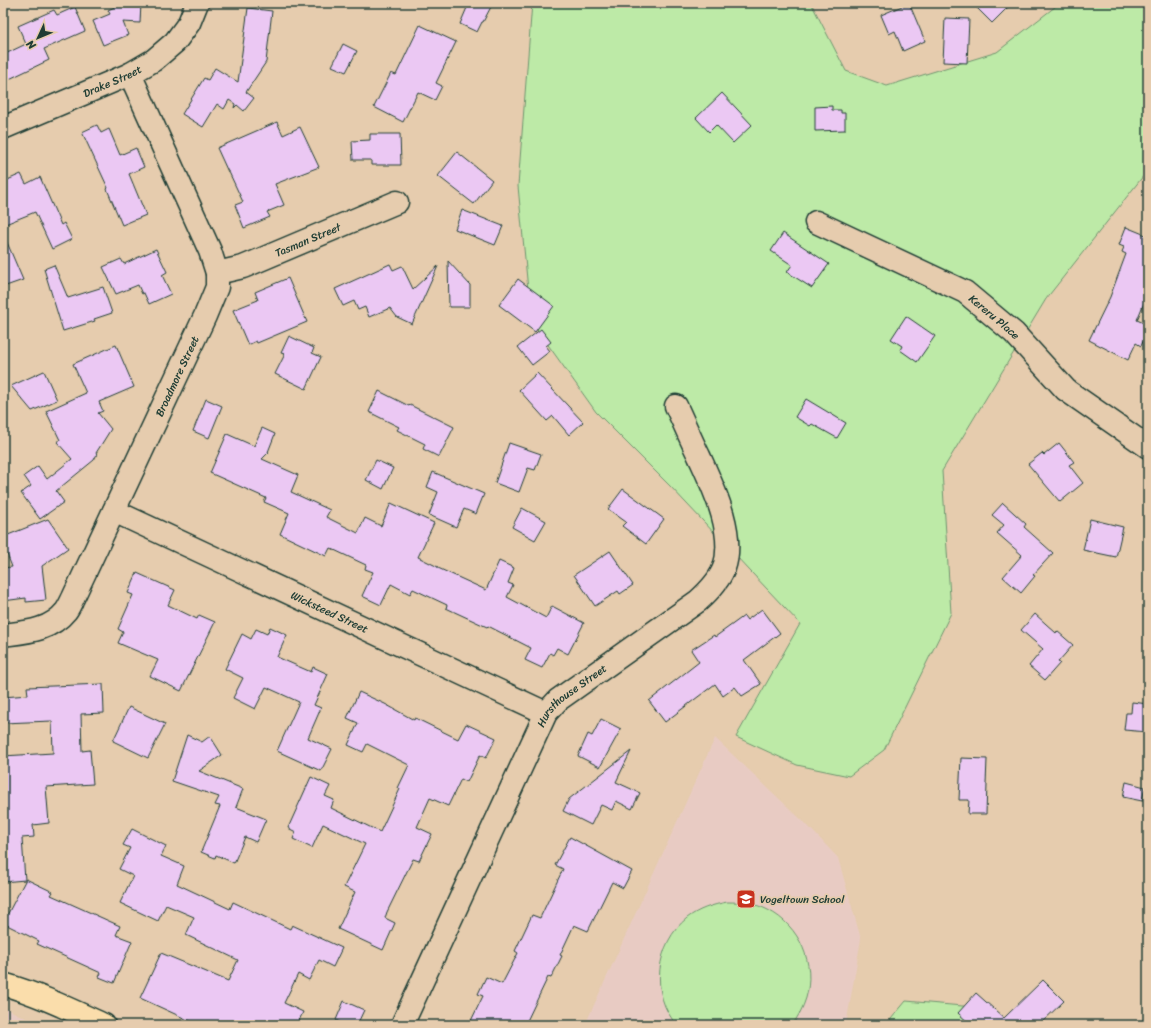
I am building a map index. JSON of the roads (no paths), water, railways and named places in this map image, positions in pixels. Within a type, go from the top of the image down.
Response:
[{"type":"main road","points":[[3,984],[55,1003],[104,1025]]},
{"type":"street","name":"Drake Street","points":[[3,128],[130,74],[154,60],[175,42],[189,22],[197,3]]},
{"type":"street","name":"Broadmore Street","points":[[3,635],[38,630],[55,621],[66,611],[206,316],[217,287],[217,273],[210,251],[130,74]]},
{"type":"street","name":"Tasman Street","points":[[217,273],[243,267],[396,202]]},
{"type":"street","name":"Kereru Place","points":[[816,222],[965,292],[1014,333],[1066,390],[1148,448]]},
{"type":"street","name":"Hursthouse Street","points":[[402,1025],[546,712],[558,700],[698,601],[708,592],[724,568],[727,554],[727,538],[714,489],[676,406]]},
{"type":"street","name":"Wicksteed Street","points":[[114,511],[546,712]]},
{"type":"place","name":"Vogeltown School","points":[[746,899]]}]
